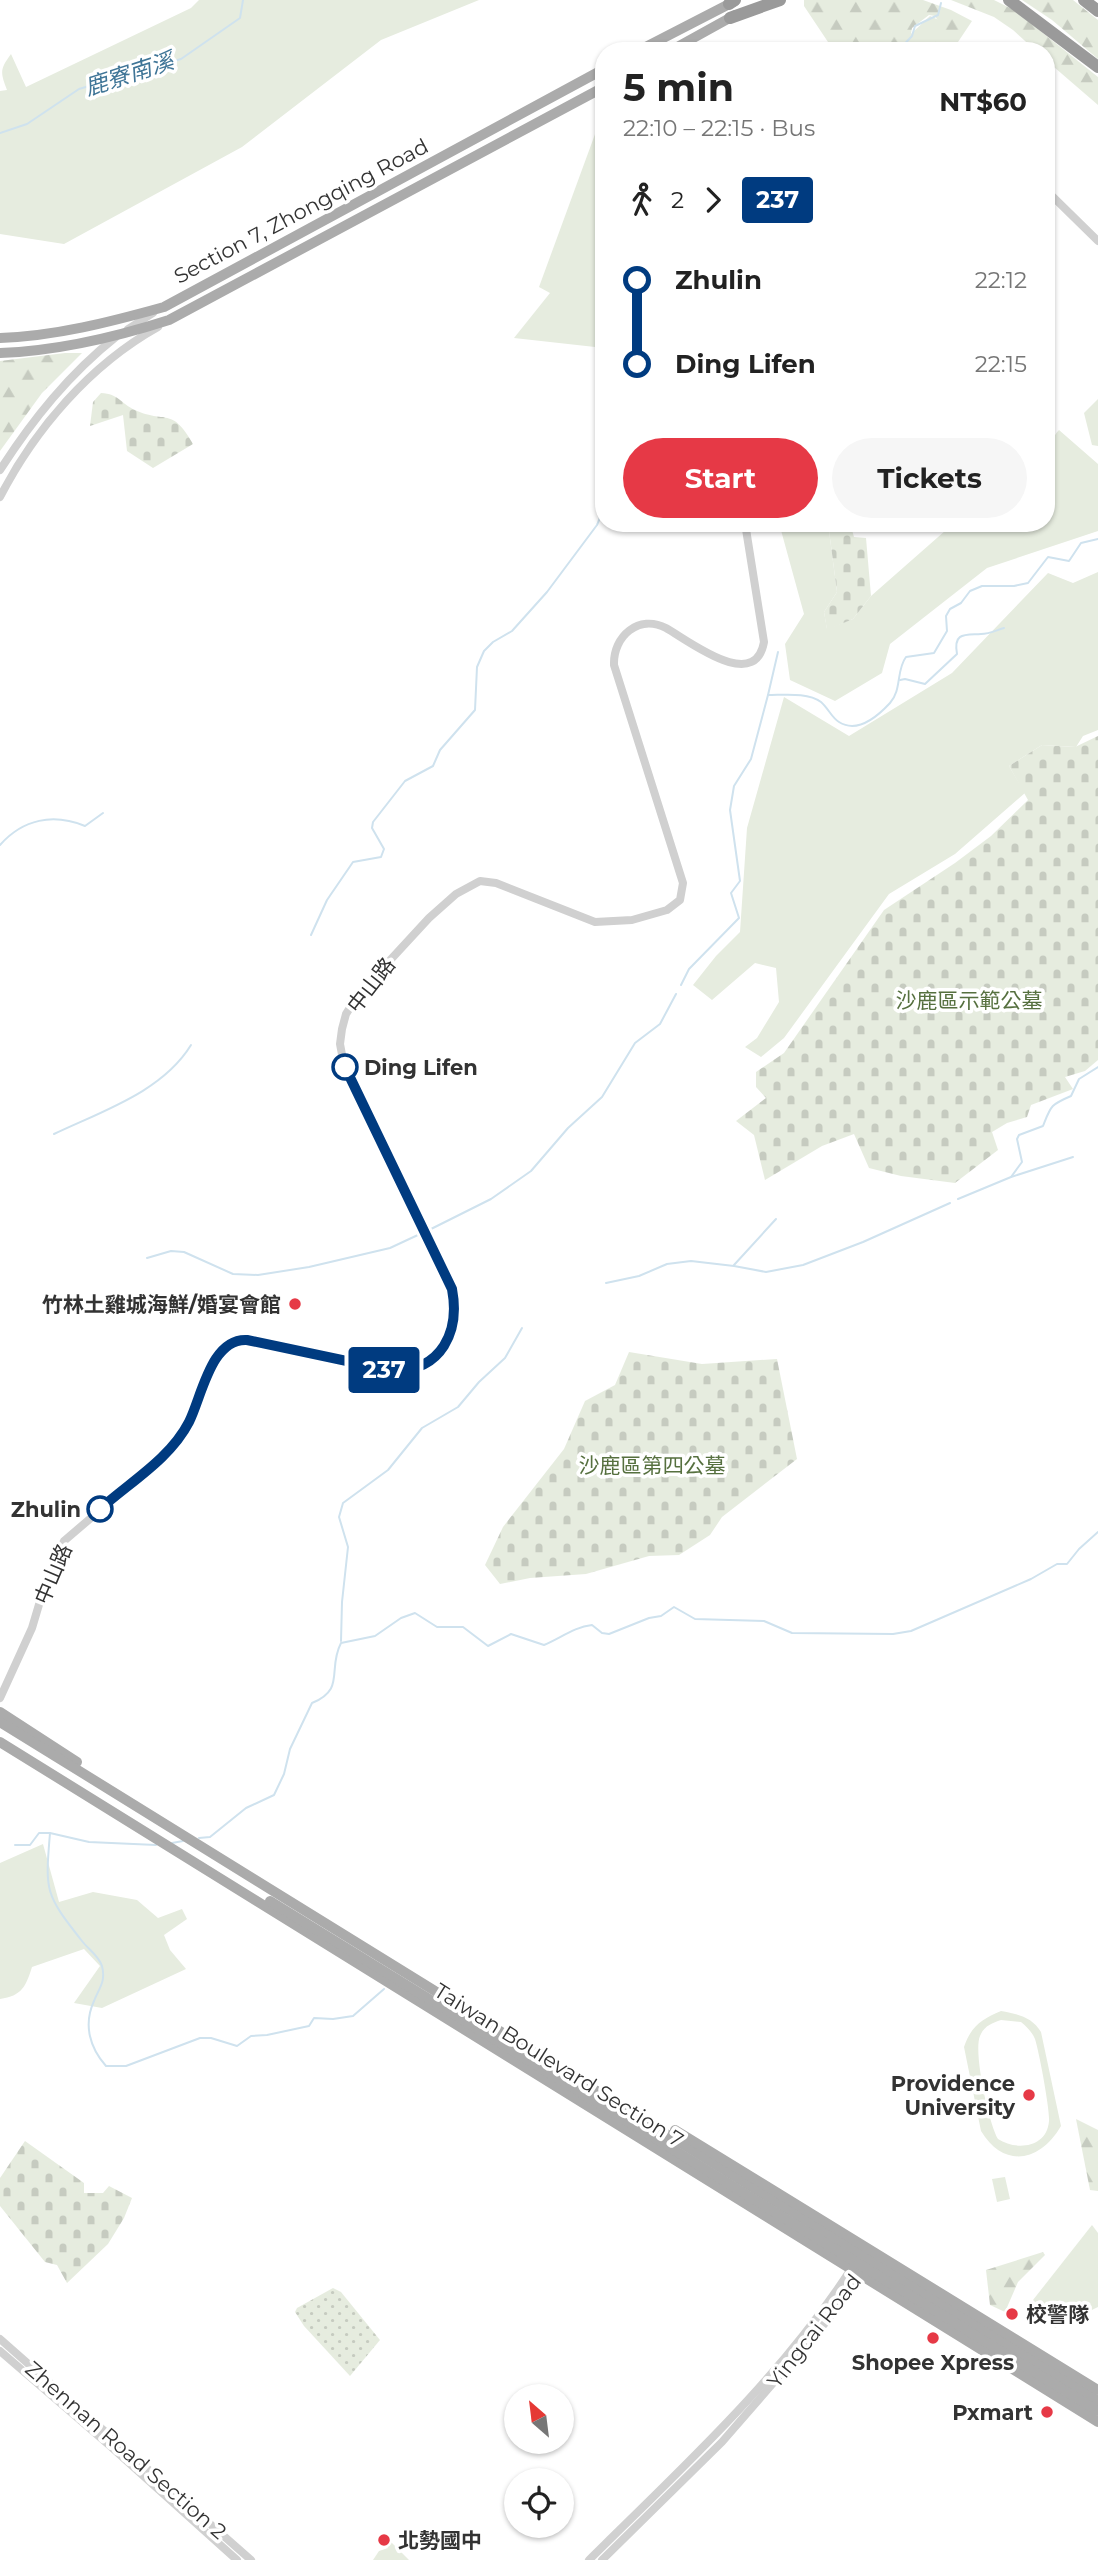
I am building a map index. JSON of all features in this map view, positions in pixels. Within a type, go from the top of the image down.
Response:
[{"type":"highway","points":[[730,18],[780,0]]},
{"type":"highway","points":[[1009,0],[1098,67]]},
{"type":"highway","points":[[1084,0],[1098,11]]},
{"type":"main road","points":[[686,42],[764,0]]},
{"type":"main road","points":[[656,42],[733,1]]},
{"type":"main road","name":"Section 7, Zhongqing Road","points":[[0,338],[46,335],[113,322],[164,307],[595,74]]},
{"type":"main road","name":"Section 7, Zhongqing Road","points":[[0,353],[28,352],[116,337],[169,320],[595,92]]},
{"type":"main road","points":[[435,161],[442,173]]},
{"type":"main road","name":"Taiwan Boulevard Section 7","points":[[0,1712],[177,1827],[183,1836]]},
{"type":"main road","name":"Taiwan Boulevard Section 7","points":[[0,1722],[864,2263],[1098,2422]]},
{"type":"main road","name":"Taiwan Boulevard Section 7","points":[[0,1734],[110,1805],[864,2263],[1098,2390]]},
{"type":"main road","name":"Taiwan Boulevard Section 7","points":[[0,1742],[1098,2401]]},
{"type":"main road","name":"Taiwan Boulevard Section 7","points":[[111,1785],[1098,2411]]},
{"type":"street","points":[[1055,199],[1098,241]]},
{"type":"street","points":[[0,470],[36,417],[85,363],[116,337],[164,307]]},
{"type":"street","points":[[0,497],[22,458],[67,400],[114,357],[169,320]]},
{"type":"street","name":"中山路","points":[[0,1698],[32,1628],[49,1571],[64,1541],[161,1458],[178,1440],[201,1395],[214,1360],[228,1343],[247,1340],[377,1369],[408,1371],[430,1360],[451,1334],[455,1311],[452,1289],[344,1065],[340,1044],[346,1014],[358,995],[429,918],[466,887],[481,881],[496,883],[595,922],[632,920],[667,910],[680,900],[683,883],[613,656],[623,636],[639,624],[657,623],[722,660],[741,665],[755,661],[764,642],[746,532]]},
{"type":"street","name":"Yingcai Road","points":[[589,2560],[716,2436],[864,2263]]},
{"type":"street","name":"Yingcai Road","points":[[603,2560],[722,2442],[827,2321],[864,2263]]},
{"type":"street","name":"Zhennan Road Section 2","points":[[0,2339],[251,2560]]},
{"type":"street","name":"Zhennan Road Section 2","points":[[0,2351],[237,2560]]},
{"type":"green space","points":[[199,0],[479,0],[381,40],[242,147],[64,244],[0,234],[0,91],[7,90],[2,71],[11,54],[26,87],[191,8]]},
{"type":"green space","points":[[804,0],[923,0],[972,21],[958,42],[936,42],[940,24],[935,16],[929,15],[912,28],[910,39],[906,42],[828,42],[804,6]]},
{"type":"green space","points":[[951,0],[994,0],[1014,10],[1054,42],[1026,42],[994,17]]},
{"type":"green space","points":[[1022,0],[1073,0],[1098,20],[1098,59],[1052,20]]},
{"type":"green space","points":[[930,16],[954,27],[949,42],[903,42]]},
{"type":"green space","points":[[1055,43],[1098,77],[1098,105],[1055,68]]},
{"type":"green space","points":[[595,134],[595,347],[514,338],[550,293],[539,287]]},
{"type":"green space","points":[[82,353],[42,393],[0,451],[0,361]]},
{"type":"green space","points":[[101,393],[112,395],[145,414],[173,420],[186,432],[193,444],[153,468],[127,451],[123,415],[90,426],[93,402]]},
{"type":"green space","points":[[1098,399],[1098,446],[1092,445],[1084,413]]},
{"type":"green space","points":[[1059,430],[1098,464],[1098,531],[987,568],[890,644],[882,673],[835,701],[790,680],[785,644],[804,614],[781,532],[829,532],[837,592],[824,612],[827,629],[853,619],[871,596],[944,532],[1055,532],[1055,436]]},
{"type":"green space","points":[[829,532],[853,532],[854,537],[866,538],[871,596],[853,619],[827,630],[824,612],[837,592]]},
{"type":"green space","points":[[1098,572],[1098,730],[1083,736],[1076,747],[1042,745],[1009,766],[1025,793],[955,854],[889,894],[784,1038],[761,1057],[745,1047],[757,1038],[779,1002],[776,968],[755,963],[712,1000],[693,985],[740,932],[747,828],[784,697],[849,736],[952,673],[1048,573],[1073,583]]},
{"type":"green space","name":"沙鹿區示範公墓","points":[[1098,736],[1098,1060],[1085,1071],[1065,1077],[1073,1089],[1031,1105],[1027,1117],[1007,1123],[992,1132],[998,1150],[955,1183],[901,1176],[869,1168],[854,1134],[822,1146],[765,1180],[754,1135],[736,1121],[766,1098],[756,1087],[756,1072],[784,1053],[884,910],[991,836],[1028,800],[1009,766],[1042,745],[1075,747]]},
{"type":"green space","name":"沙鹿區第四公墓","points":[[629,1352],[702,1364],[777,1359],[797,1459],[722,1517],[710,1535],[679,1555],[649,1556],[586,1574],[530,1578],[500,1584],[485,1565],[503,1527],[564,1449],[585,1401],[615,1385]]},
{"type":"green space","points":[[43,1844],[59,1902],[93,1892],[137,1900],[158,1918],[182,1909],[187,1919],[164,1935],[170,1950],[186,1969],[102,2008],[74,2003],[100,1966],[84,1949],[32,1967],[28,1980],[18,1993],[0,1999],[0,1863]]},
{"type":"green space","points":[[1001,2011],[1024,2017],[1041,2032],[1061,2126],[1043,2147],[1022,2156],[1011,2156],[1000,2151],[981,2131],[964,2047],[974,2028]],"holes":[[[1001,2020],[1021,2022],[1035,2039],[1049,2121],[1043,2137],[1037,2142],[1022,2146],[1005,2143],[998,2139],[994,2131],[983,2088],[978,2044],[980,2036],[991,2024]]]},
{"type":"green space","points":[[1076,2119],[1098,2130],[1098,2191],[1090,2190]]},
{"type":"green space","points":[[25,2141],[84,2183],[84,2193],[103,2193],[109,2186],[132,2198],[124,2218],[108,2244],[67,2283],[57,2265],[45,2262],[0,2206],[0,2178]]},
{"type":"green space","points":[[1005,2177],[1010,2199],[997,2202],[992,2179]]},
{"type":"green space","points":[[1092,2225],[1098,2233],[1098,2307],[1055,2328],[1033,2300]]},
{"type":"green space","points":[[1043,2252],[1045,2255],[1018,2282],[1005,2312],[990,2305],[986,2270]]},
{"type":"green space","points":[[333,2288],[341,2292],[380,2340],[350,2376],[304,2326],[295,2312],[297,2308]]},
{"type":"green space","points":[[385,2536],[409,2560],[373,2560],[379,2551],[388,2548],[382,2540]]},
{"type":"waterway","name":"鹿寮南溪","points":[[0,133],[27,124],[79,89],[181,59],[240,18],[243,0]]},
{"type":"waterway","points":[[906,42],[915,26],[938,15],[941,3]]},
{"type":"waterway","points":[[311,935],[327,900],[353,862],[381,857],[384,849],[372,828],[373,822],[405,781],[433,766],[440,750],[475,710],[477,667],[484,651],[512,631],[547,592],[595,528]]},
{"type":"waterway","points":[[681,985],[689,969],[739,918],[731,893],[740,881],[730,810],[734,786],[751,759],[768,695],[809,697],[821,702],[837,720],[846,725],[867,722],[894,698],[906,657],[934,653],[947,631],[946,616],[950,609],[961,603],[970,591],[982,586],[1028,583],[1048,557],[1069,561],[1081,543],[1098,539]]},
{"type":"waterway","points":[[900,680],[925,684],[957,654],[959,638],[1004,628]]},
{"type":"waterway","points":[[768,695],[778,652]]},
{"type":"waterway","points":[[0,845],[18,829],[29,824],[50,819],[85,826],[103,813]]},
{"type":"waterway","points":[[429,1230],[491,1199],[531,1171],[568,1128],[602,1097],[635,1043],[660,1024],[676,994]]},
{"type":"waterway","points":[[54,1134],[148,1088],[164,1076],[191,1045]]},
{"type":"waterway","points":[[1011,1177],[1022,1162],[1017,1139],[1019,1135],[1043,1126],[1052,1107],[1071,1096],[1079,1079],[1098,1067]]},
{"type":"waterway","points":[[958,1199],[1011,1177],[1073,1157]]},
{"type":"waterway","points":[[606,1283],[639,1276],[667,1264],[691,1261],[766,1272],[803,1265],[863,1242],[950,1203]]},
{"type":"waterway","points":[[734,1265],[776,1219]]},
{"type":"waterway","points":[[147,1258],[171,1251],[184,1252],[233,1274],[258,1275],[309,1267],[390,1248],[420,1234]]},
{"type":"waterway","points":[[341,1641],[348,1547],[339,1517],[343,1503],[388,1470],[422,1428],[458,1407],[479,1382],[505,1358],[522,1328]]},
{"type":"waterway","points":[[199,1838],[210,1837],[246,1808],[274,1795],[284,1774],[290,1749],[312,1703],[329,1692],[341,1643],[375,1636],[401,1618],[415,1613],[437,1627],[463,1627],[488,1646],[511,1634],[544,1645],[573,1630],[592,1625],[602,1633],[609,1634],[661,1616],[674,1607],[695,1619],[764,1621],[792,1633],[893,1634],[911,1631],[1031,1579],[1057,1564],[1067,1564],[1098,1532]]},
{"type":"waterway","points":[[15,1845],[30,1845],[39,1833],[50,1833],[50,1892],[61,1913],[102,1966],[103,1981],[91,2010],[89,2027],[92,2044],[106,2066],[126,2066],[200,2038],[211,2038],[237,2046],[251,2036],[309,2026],[314,2018],[353,2016],[384,1989]]},
{"type":"waterway","points":[[50,1833],[89,1842],[156,1845]]},
{"type":"waterway","points":[[172,1843],[183,1841]]},
{"type":"bus line","name":"237","points":[[100,1509],[161,1458],[178,1440],[188,1424],[214,1360],[220,1351],[234,1340],[247,1340],[377,1369],[408,1371],[421,1367],[430,1360],[451,1334],[455,1321],[452,1289],[345,1067]]},
{"type":"place","name":"Ding Lifen","points":[[345,1067]]},
{"type":"place","name":"竹林土雞城海鮮/婚宴會館","points":[[295,1304]]},
{"type":"place","name":"Zhulin","points":[[100,1509]]},
{"type":"place","name":"Providence University","points":[[1029,2095]]},
{"type":"place","name":"校警隊","points":[[1012,2314]]},
{"type":"place","name":"Shopee Xpress","points":[[933,2338]]},
{"type":"place","name":"Pxmart","points":[[1047,2412]]},
{"type":"place","name":"北勢國中","points":[[384,2540]]}]
